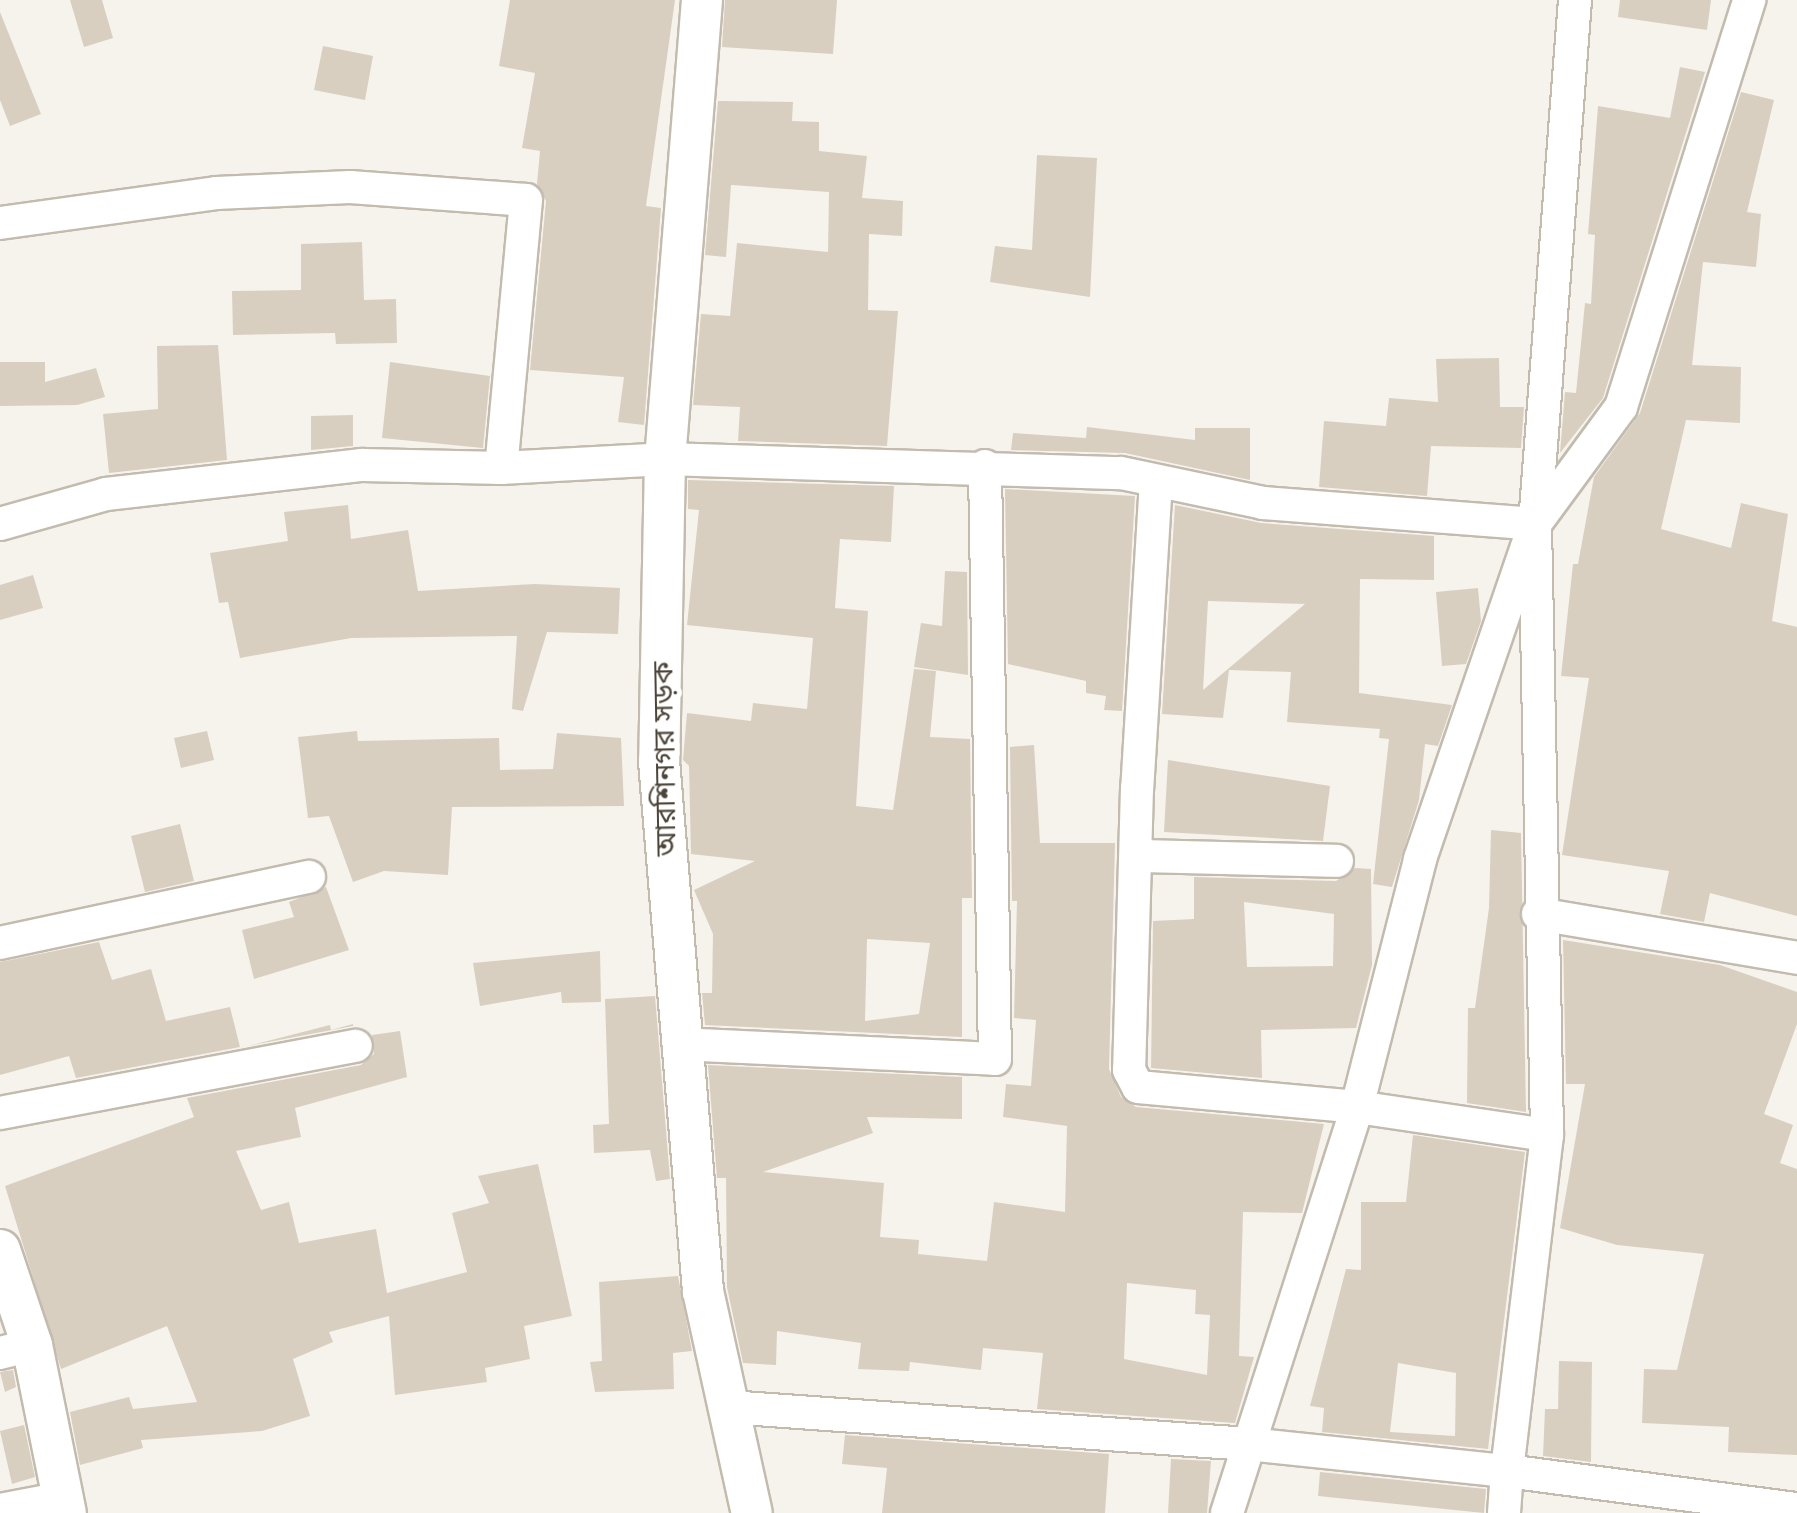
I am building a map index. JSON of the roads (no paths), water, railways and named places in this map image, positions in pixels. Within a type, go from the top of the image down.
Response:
[{"type":"street","name":"আরশিনগর সড়ক","points":[[702,0],[664,460],[659,761],[702,1291],[752,1513]]},
{"type":"street","points":[[1504,1513],[1547,1134],[1538,914],[1534,524],[1575,0]]},
{"type":"street","points":[[1227,1513],[1357,1107],[1420,859],[1534,524],[1621,407],[1749,0]]},
{"type":"street","points":[[0,224],[216,193],[331,188],[526,200],[501,468]]},
{"type":"street","points":[[0,524],[106,494],[342,468],[501,468],[664,460],[985,466],[1156,482],[1262,503],[1534,524]]},
{"type":"street","points":[[679,1044],[994,1059],[985,466]]},
{"type":"street","points":[[1156,482],[1140,700],[1130,1070],[1138,1087],[1357,1107],[1547,1134]]},
{"type":"street","points":[[1137,856],[1336,861]]},
{"type":"street","points":[[0,942],[309,877]]},
{"type":"street","points":[[1538,914],[1797,958]]},
{"type":"street","points":[[0,1112],[356,1046]]},
{"type":"street","points":[[0,1250],[16,1349],[64,1505],[0,1510]]},
{"type":"street","points":[[728,1406],[1248,1444],[1507,1470],[1797,1509]]}]
